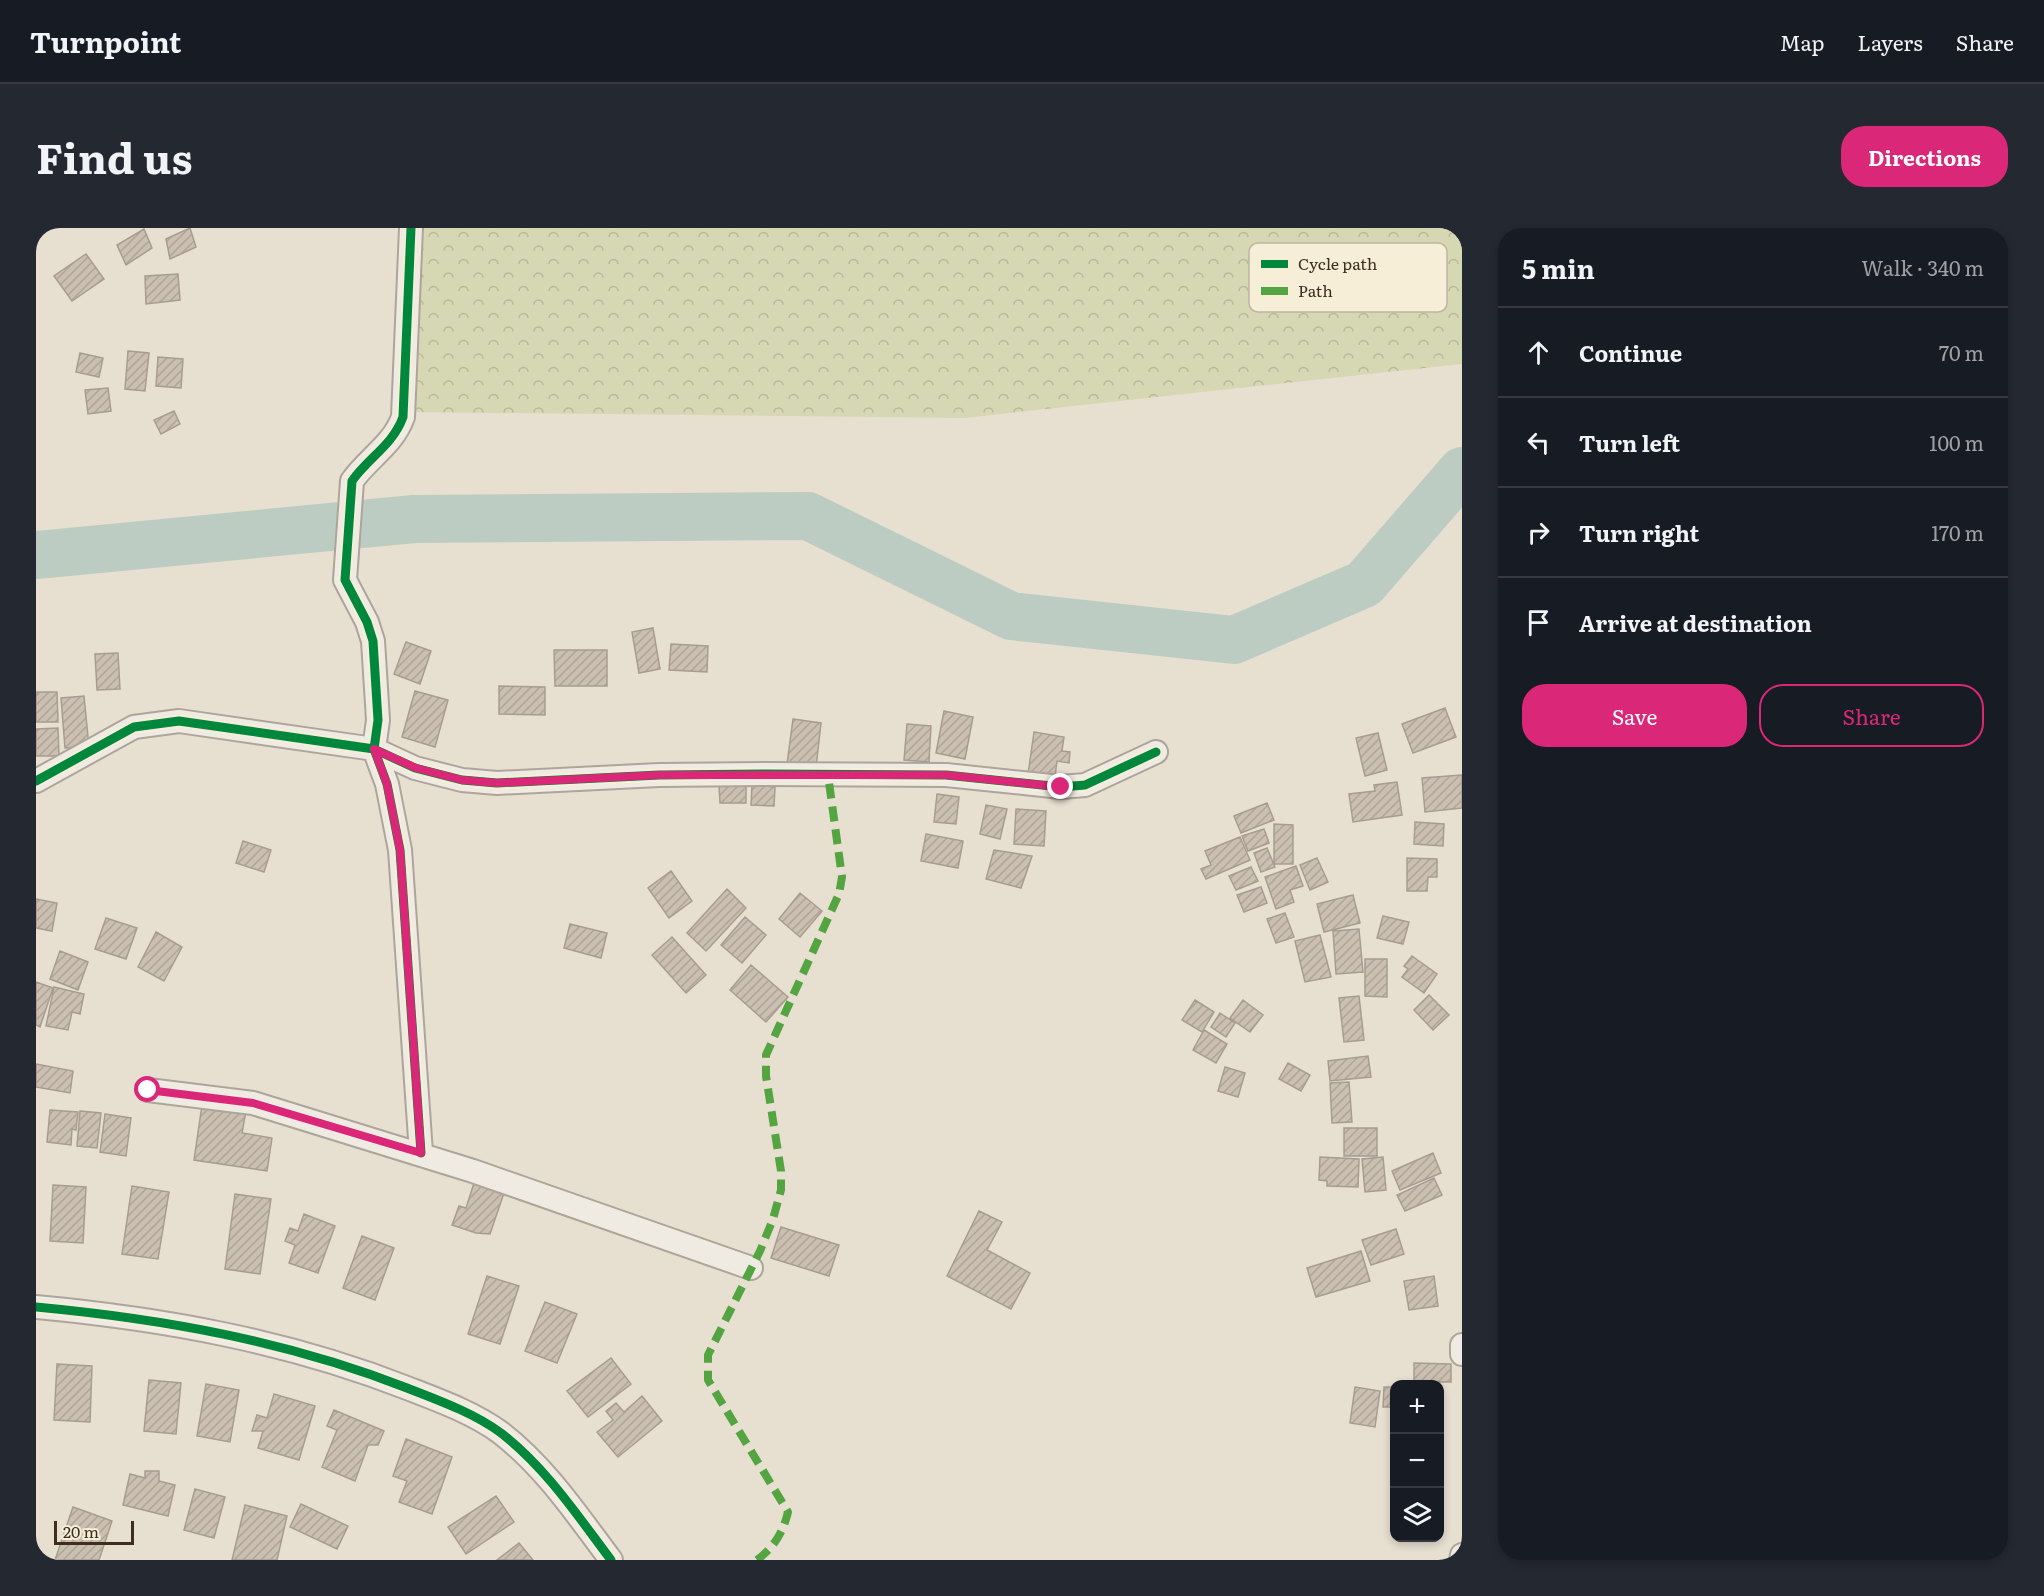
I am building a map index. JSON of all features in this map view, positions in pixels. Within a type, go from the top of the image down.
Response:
[{"type":"street","points":[[411,228],[403,417],[390,442],[359,471],[352,482],[345,580],[367,622],[373,641],[378,720],[374,749],[390,794],[400,850],[421,1153]]},
{"type":"street","points":[[36,781],[108,739],[150,723],[179,721],[374,749],[416,768],[462,780],[497,783],[659,775],[946,775],[1061,787],[1085,785],[1156,752]]},
{"type":"street","points":[[148,1090],[253,1103],[421,1153],[751,1268]]},
{"type":"street","points":[[36,1307],[133,1316],[254,1341],[312,1355],[442,1401],[500,1432],[542,1470],[611,1560]]},
{"type":"street","points":[[1462,1345],[1462,1354]]},
{"type":"street","points":[[1461,1560],[1462,1555]]},
{"type":"green space","points":[[418,228],[1462,228],[1462,364],[964,418],[403,412]]},
{"type":"building","points":[[190,228],[196,247],[170,259],[166,239]]},
{"type":"building","points":[[144,229],[152,248],[126,265],[117,245]]},
{"type":"building","points":[[86,254],[104,279],[72,301],[54,276]]},
{"type":"building","points":[[178,274],[180,300],[146,304],[145,276]]},
{"type":"building","points":[[128,351],[149,353],[145,391],[125,389]]},
{"type":"building","points":[[80,353],[103,358],[99,377],[76,372]]},
{"type":"building","points":[[158,357],[183,359],[181,388],[156,386]]},
{"type":"building","points":[[108,388],[111,411],[88,414],[85,390]]},
{"type":"building","points":[[174,411],[180,424],[161,434],[154,420]]},
{"type":"building","points":[[653,628],[660,669],[639,673],[632,632]]},
{"type":"building","points":[[406,642],[431,651],[420,684],[394,674]]},
{"type":"building","points":[[671,644],[708,646],[707,672],[669,670]]},
{"type":"building","points":[[554,650],[607,650],[607,686],[555,686]]},
{"type":"building","points":[[118,653],[120,689],[97,690],[95,654]]},
{"type":"building","points":[[499,686],[545,687],[545,715],[499,714]]},
{"type":"building","points":[[415,691],[448,700],[435,747],[402,737]]},
{"type":"building","points":[[36,692],[57,692],[58,722],[36,722]]},
{"type":"building","points":[[84,696],[89,747],[65,748],[61,698]]},
{"type":"building","points":[[1445,708],[1456,737],[1413,753],[1402,724]]},
{"type":"building","points":[[944,711],[973,717],[965,759],[936,753]]},
{"type":"building","points":[[793,719],[821,723],[816,768],[787,764]]},
{"type":"building","points":[[907,724],[931,726],[929,762],[904,760]]},
{"type":"building","points":[[58,728],[59,756],[36,756],[36,729]]},
{"type":"building","points":[[1034,732],[1064,737],[1062,751],[1070,752],[1069,763],[1057,761],[1055,777],[1028,774]]},
{"type":"building","points":[[1378,733],[1387,770],[1365,776],[1356,738]]},
{"type":"building","points":[[1462,775],[1462,808],[1425,812],[1422,778]]},
{"type":"building","points":[[1397,782],[1402,815],[1353,822],[1349,794],[1375,791],[1374,785]]},
{"type":"building","points":[[719,785],[746,785],[746,803],[720,803]]},
{"type":"building","points":[[752,785],[775,787],[774,806],[751,805]]},
{"type":"building","points":[[937,794],[959,797],[956,824],[934,822]]},
{"type":"building","points":[[1267,803],[1274,820],[1241,833],[1234,816]]},
{"type":"building","points":[[986,805],[1007,809],[1000,839],[980,834]]},
{"type":"building","points":[[1016,809],[1046,811],[1044,846],[1014,844]]},
{"type":"building","points":[[1415,822],[1444,824],[1443,846],[1414,844]]},
{"type":"building","points":[[1274,824],[1293,825],[1293,864],[1274,864]]},
{"type":"building","points":[[1264,829],[1269,843],[1248,851],[1242,836]]},
{"type":"building","points":[[926,834],[963,841],[958,868],[921,861]]},
{"type":"building","points":[[1240,837],[1250,860],[1206,879],[1201,869],[1211,865],[1205,851]]},
{"type":"building","points":[[243,841],[271,850],[264,872],[236,863]]},
{"type":"building","points":[[1267,848],[1275,867],[1261,872],[1254,853]]},
{"type":"building","points":[[994,850],[1032,856],[1021,888],[986,879]]},
{"type":"building","points":[[1317,858],[1328,882],[1310,890],[1300,865]]},
{"type":"building","points":[[1407,858],[1437,859],[1437,877],[1428,877],[1427,891],[1407,891]]},
{"type":"building","points":[[1296,866],[1303,886],[1290,890],[1294,902],[1276,909],[1265,877]]},
{"type":"building","points":[[1251,867],[1258,881],[1236,890],[1229,876]]},
{"type":"building","points":[[671,871],[692,901],[669,918],[648,888]]},
{"type":"building","points":[[1261,887],[1267,903],[1244,912],[1237,895]]},
{"type":"building","points":[[727,889],[746,908],[706,951],[687,933]]},
{"type":"building","points":[[800,893],[822,911],[800,937],[779,919]]},
{"type":"building","points":[[1353,895],[1360,923],[1324,932],[1317,904]]},
{"type":"building","points":[[36,899],[57,903],[52,931],[36,928]]},
{"type":"building","points":[[1285,913],[1294,937],[1276,943],[1267,919]]},
{"type":"building","points":[[1383,916],[1409,922],[1403,944],[1377,938]]},
{"type":"building","points":[[745,917],[766,935],[742,963],[721,945]]},
{"type":"building","points":[[106,918],[137,928],[126,959],[95,949]]},
{"type":"building","points":[[570,924],[607,933],[601,958],[564,948]]},
{"type":"building","points":[[1359,929],[1363,972],[1336,974],[1333,931]]},
{"type":"building","points":[[156,932],[182,947],[164,981],[138,967]]},
{"type":"building","points":[[1320,935],[1331,977],[1305,982],[1295,941]]},
{"type":"building","points":[[672,937],[706,975],[686,993],[652,955]]},
{"type":"building","points":[[60,951],[88,962],[78,990],[50,979]]},
{"type":"building","points":[[1412,956],[1437,974],[1424,993],[1402,977],[1408,969],[1404,966]]},
{"type":"building","points":[[1365,959],[1387,959],[1387,997],[1365,996]]},
{"type":"building","points":[[751,965],[788,997],[766,1022],[730,990]]},
{"type":"building","points":[[36,982],[53,988],[40,1027],[36,1025]]},
{"type":"building","points":[[54,987],[84,994],[80,1014],[72,1012],[68,1030],[46,1026]]},
{"type":"building","points":[[1429,995],[1449,1015],[1433,1030],[1414,1010]]},
{"type":"building","points":[[1359,996],[1364,1040],[1344,1042],[1339,998]]},
{"type":"building","points":[[1195,1000],[1214,1012],[1202,1032],[1182,1020]]},
{"type":"building","points":[[1243,1000],[1263,1015],[1250,1032],[1230,1018]]},
{"type":"building","points":[[1220,1013],[1235,1023],[1226,1037],[1211,1027]]},
{"type":"building","points":[[1204,1030],[1227,1044],[1216,1063],[1193,1050]]},
{"type":"building","points":[[1368,1056],[1371,1077],[1330,1081],[1328,1061]]},
{"type":"building","points":[[1288,1063],[1310,1075],[1301,1091],[1279,1079]]},
{"type":"building","points":[[36,1064],[73,1071],[70,1093],[36,1087]]},
{"type":"building","points":[[1225,1067],[1245,1073],[1238,1097],[1218,1091]]},
{"type":"building","points":[[1349,1082],[1352,1122],[1332,1123],[1330,1083]]},
{"type":"building","points":[[202,1105],[246,1111],[242,1133],[272,1138],[267,1171],[194,1160]]},
{"type":"building","points":[[50,1110],[78,1112],[76,1130],[72,1129],[71,1145],[47,1142]]},
{"type":"building","points":[[80,1111],[101,1113],[97,1148],[77,1146]]},
{"type":"building","points":[[105,1114],[131,1118],[126,1156],[100,1152]]},
{"type":"building","points":[[1344,1128],[1377,1128],[1377,1156],[1344,1156]]},
{"type":"building","points":[[1433,1153],[1441,1173],[1400,1190],[1392,1171]]},
{"type":"building","points":[[1320,1157],[1359,1159],[1358,1187],[1327,1186],[1327,1181],[1319,1180]]},
{"type":"building","points":[[1383,1157],[1386,1190],[1365,1192],[1362,1159]]},
{"type":"building","points":[[1434,1178],[1442,1195],[1405,1211],[1397,1195]]},
{"type":"building","points":[[474,1183],[504,1193],[490,1234],[476,1233],[452,1225],[459,1206],[466,1208]]},
{"type":"building","points":[[53,1185],[86,1187],[83,1243],[50,1241]]},
{"type":"building","points":[[132,1186],[169,1192],[158,1259],[122,1254]]},
{"type":"building","points":[[235,1194],[271,1199],[260,1274],[225,1269]]},
{"type":"building","points":[[979,1211],[1002,1222],[987,1250],[1030,1273],[1011,1309],[947,1276]]},
{"type":"building","points":[[304,1214],[335,1226],[318,1273],[289,1263],[295,1245],[285,1241],[290,1228],[298,1231]]},
{"type":"building","points":[[781,1227],[839,1245],[829,1276],[771,1258]]},
{"type":"building","points":[[1396,1229],[1404,1254],[1371,1265],[1362,1240]]},
{"type":"building","points":[[362,1236],[394,1248],[375,1300],[343,1288]]},
{"type":"building","points":[[1361,1251],[1370,1281],[1316,1297],[1307,1268]]},
{"type":"building","points":[[487,1276],[519,1286],[500,1344],[468,1334]]},
{"type":"building","points":[[1434,1276],[1438,1306],[1409,1310],[1404,1281]]},
{"type":"building","points":[[545,1302],[577,1314],[557,1363],[525,1351]]},
{"type":"building","points":[[611,1358],[631,1384],[588,1417],[567,1391]]},
{"type":"building","points":[[1414,1363],[1451,1364],[1451,1382],[1414,1380]]},
{"type":"building","points":[[57,1364],[92,1366],[90,1422],[54,1420]]},
{"type":"building","points":[[149,1380],[181,1383],[176,1434],[144,1431]]},
{"type":"building","points":[[206,1384],[239,1390],[230,1442],[197,1436]]},
{"type":"building","points":[[1355,1387],[1380,1391],[1375,1427],[1350,1423]]},
{"type":"building","points":[[1384,1387],[1390,1387],[1390,1407],[1383,1407]]},
{"type":"building","points":[[274,1394],[315,1406],[299,1460],[258,1448],[263,1431],[252,1431],[257,1415],[267,1418]]},
{"type":"building","points":[[642,1396],[662,1421],[618,1457],[597,1432],[613,1420],[606,1411],[616,1403],[624,1412]]},
{"type":"building","points":[[334,1410],[384,1431],[378,1445],[368,1445],[355,1481],[322,1467],[337,1430],[327,1426]]},
{"type":"building","points":[[406,1439],[452,1457],[432,1514],[399,1502],[407,1481],[393,1476]]},
{"type":"building","points":[[145,1471],[159,1471],[159,1481],[175,1485],[168,1516],[123,1505],[130,1474],[145,1478]]},
{"type":"building","points":[[195,1489],[225,1497],[214,1538],[184,1530]]},
{"type":"building","points":[[496,1496],[514,1522],[466,1554],[448,1527]]},
{"type":"building","points":[[301,1504],[348,1526],[337,1549],[290,1527]]},
{"type":"building","points":[[245,1505],[287,1516],[277,1560],[232,1560]]},
{"type":"building","points":[[73,1507],[112,1521],[99,1560],[55,1560]]},
{"type":"building","points":[[519,1543],[533,1560],[497,1560]]},
{"type":"waterway","points":[[36,555],[414,519],[808,516],[1011,616],[1234,640],[1364,584],[1462,471]]},
{"type":"marked path","points":[[757,1560],[777,1539],[788,1512],[708,1380],[708,1355],[760,1251],[773,1219],[781,1190],[781,1171],[766,1076],[766,1055],[839,894],[842,877],[828,775]]},
{"type":"cycle path","points":[[411,228],[403,417],[393,436],[352,481],[345,580],[367,622],[373,641],[378,720],[374,749],[387,784],[400,850],[421,1153]]},
{"type":"cycle path","points":[[36,781],[134,727],[179,721],[374,749],[415,768],[462,780],[497,783],[659,775],[946,775],[1061,787],[1085,785],[1156,752]]},
{"type":"cycle path","points":[[36,1307],[131,1318],[224,1334],[271,1345],[362,1372],[455,1408],[501,1433],[532,1461],[560,1493],[611,1560]]},
{"type":"route","points":[[148,1090],[253,1103],[421,1153],[400,850],[395,815],[374,749],[416,768],[462,780],[497,783],[659,775],[946,775],[1061,787]]}]
